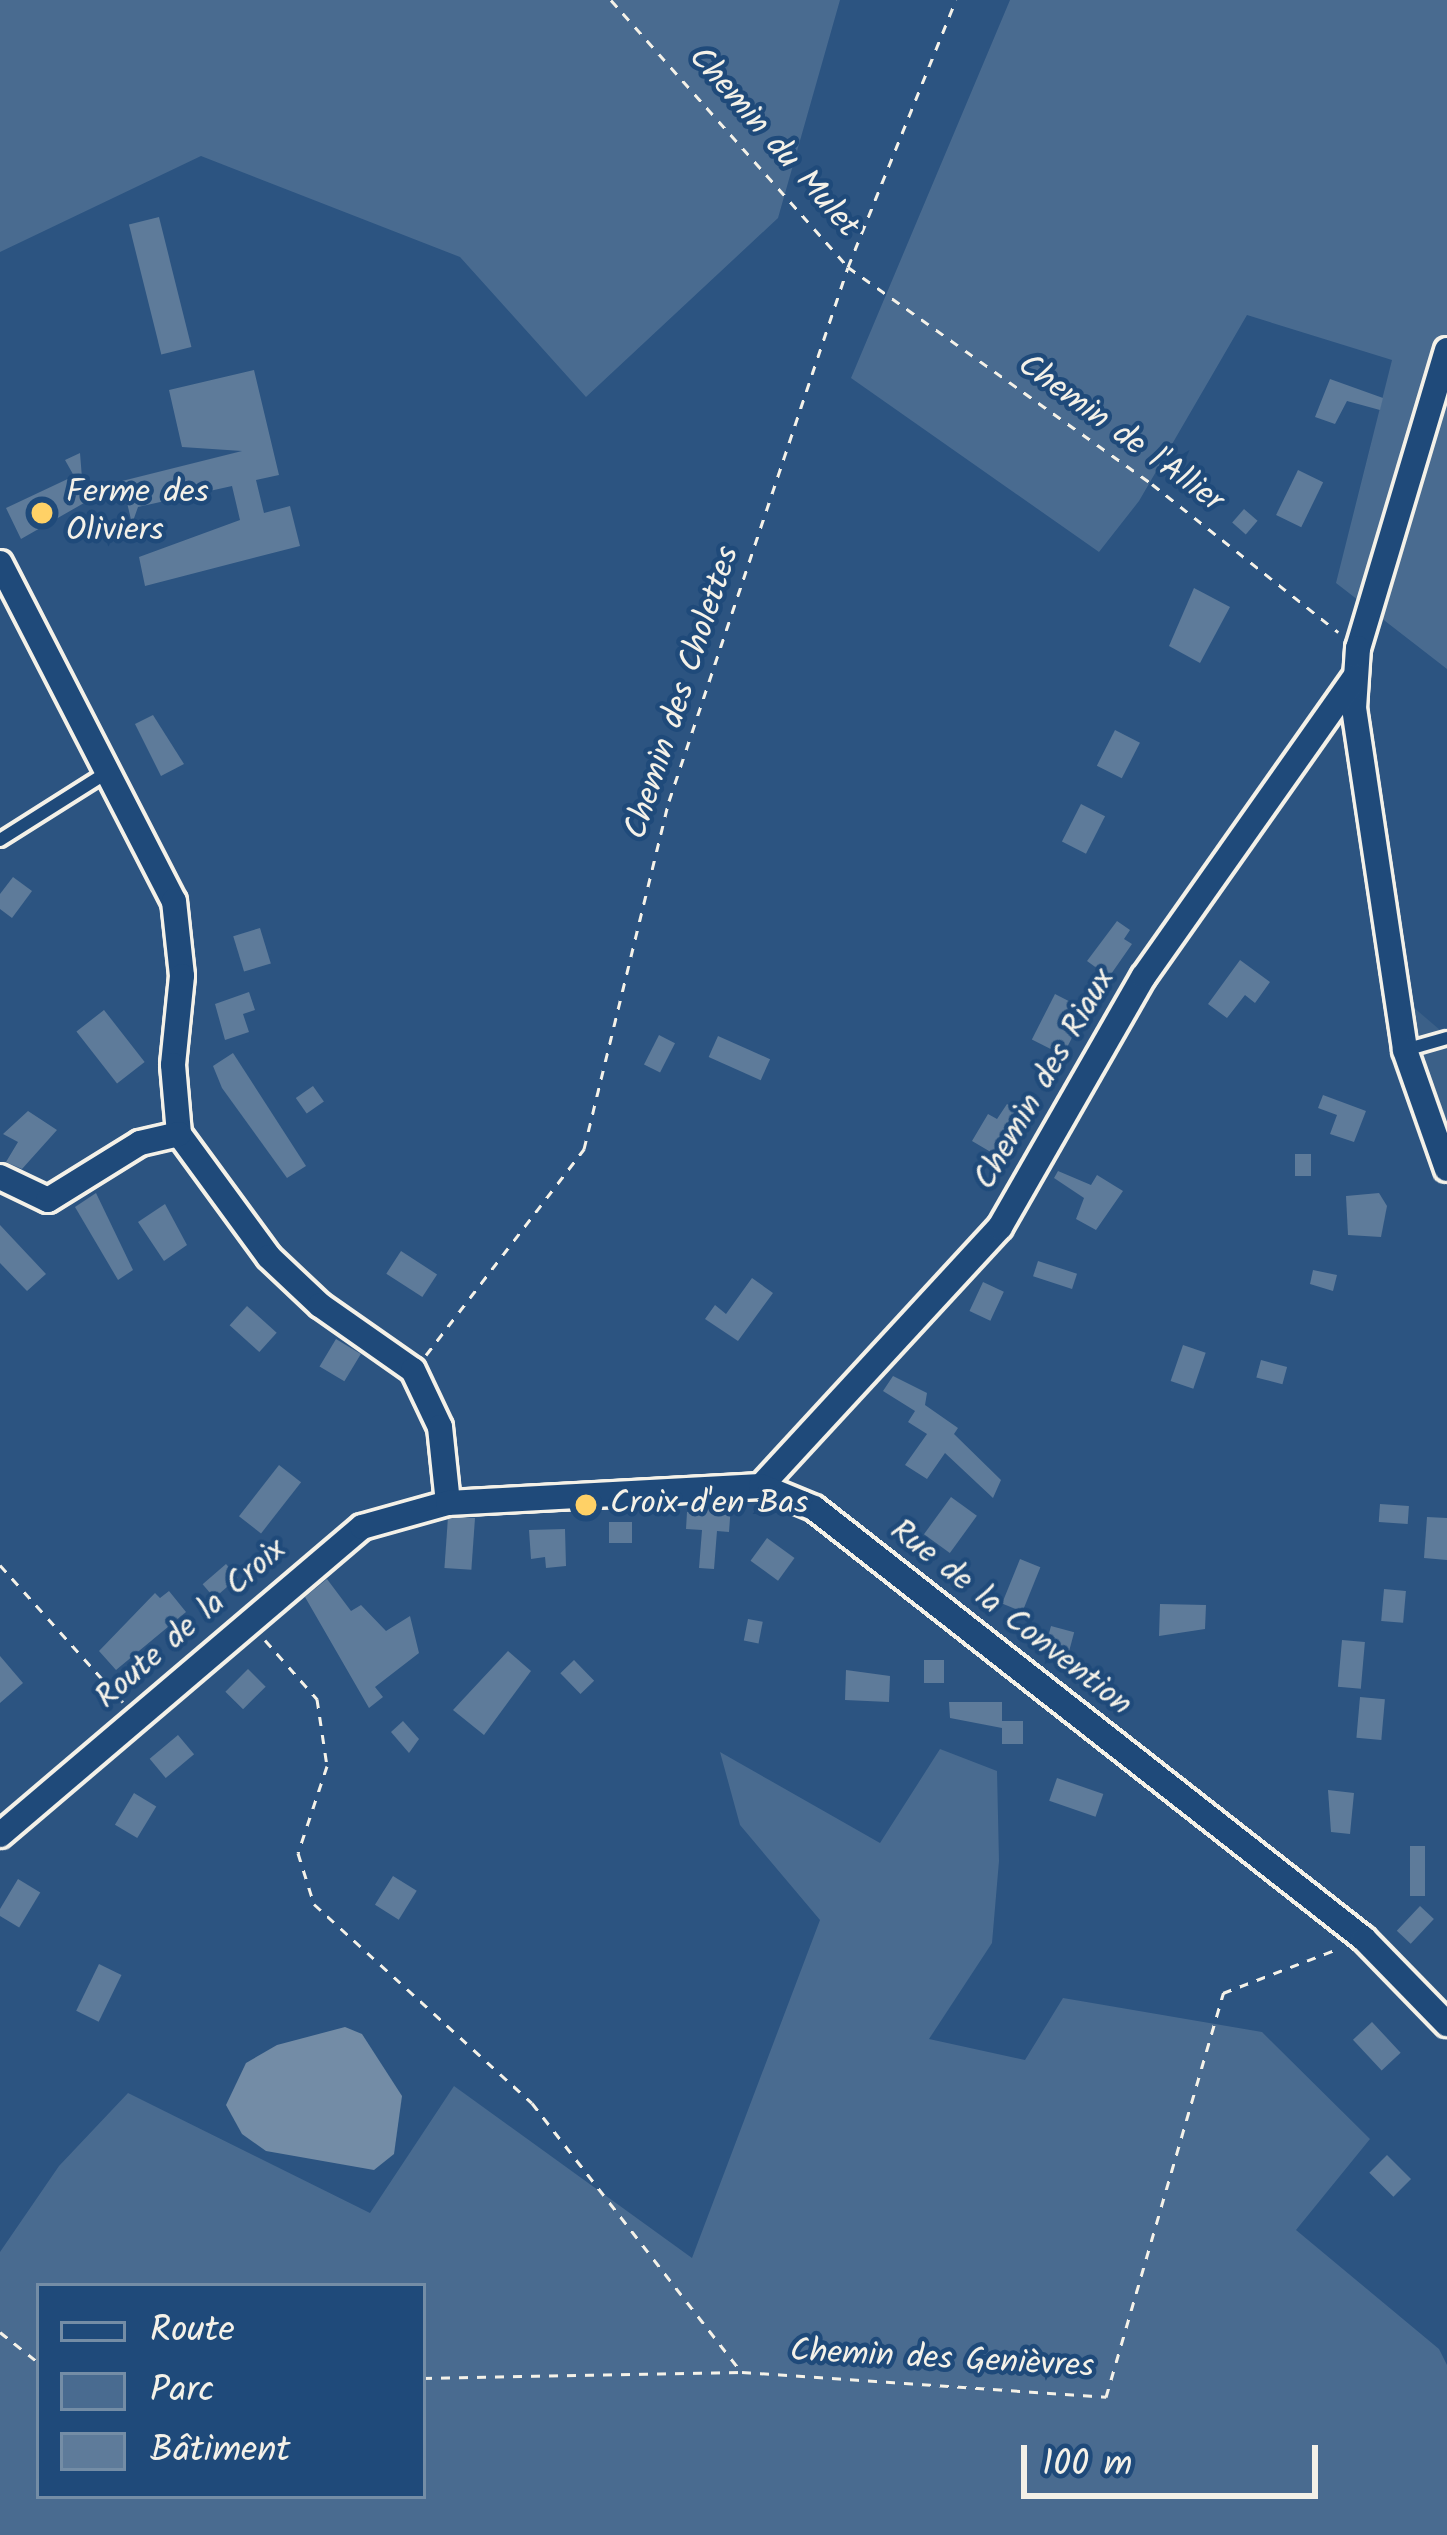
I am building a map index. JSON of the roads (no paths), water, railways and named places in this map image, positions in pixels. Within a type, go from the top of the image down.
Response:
[{"type":"street","points":[[1447,350],[1358,648],[1354,678],[1406,1050],[1447,1169]]},
{"type":"street","points":[[0,562],[174,901],[179,1134],[268,1257],[320,1305],[413,1370],[440,1427],[448,1503]]},
{"type":"street","name":"Chemin des Riaux","points":[[760,1486],[1000,1227],[1137,986],[1354,678]]},
{"type":"street","points":[[0,1177],[48,1200],[140,1143],[179,1134]]},
{"type":"street","name":"Rue de la Convention","points":[[448,1503],[760,1486],[814,1508],[1364,1939],[1447,2024]]},
{"type":"street","name":"Route de la Croix","points":[[0,1835],[247,1620],[362,1527],[448,1503]]},
{"type":"lane","points":[[0,840],[109,771]]},
{"type":"lane","points":[[1406,1050],[1447,1038]]},
{"type":"place","name":"Ferme des Oliviers","points":[[42,513]]},
{"type":"place","name":"Croix d'en Bas","points":[[586,1505]]}]
